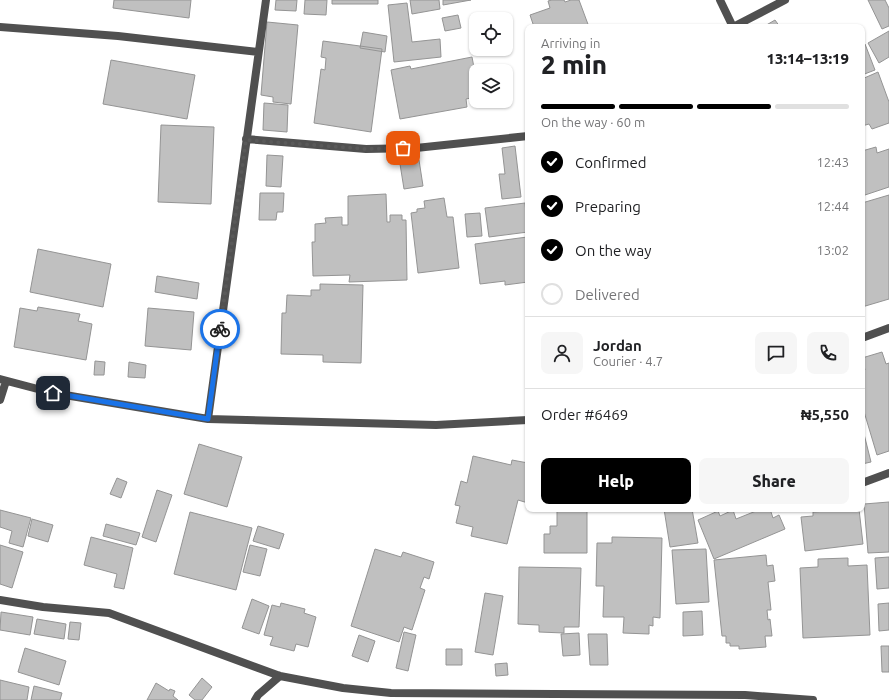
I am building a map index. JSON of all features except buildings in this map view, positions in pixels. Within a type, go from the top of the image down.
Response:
[{"type":"street","points":[[208,419],[266,0]]},
{"type":"street","points":[[720,0],[732,24]]},
{"type":"street","points":[[739,24],[785,0]]},
{"type":"street","points":[[0,27],[118,36],[258,52]]},
{"type":"street","points":[[246,140],[366,149],[416,148],[525,136]]},
{"type":"street","points":[[865,337],[889,328]]},
{"type":"street","points":[[0,400],[3,380],[53,393],[208,419],[436,424],[525,420]]},
{"type":"street","points":[[865,482],[889,473]]},
{"type":"street","points":[[0,600],[109,613],[280,676],[343,688],[391,693],[813,700]]},
{"type":"street","points":[[255,700],[258,695],[280,676]]},
{"type":"way so far","points":[[220,329],[246,140],[366,149],[403,148]]},
{"type":"route","points":[[53,393],[208,419],[220,329]]}]
